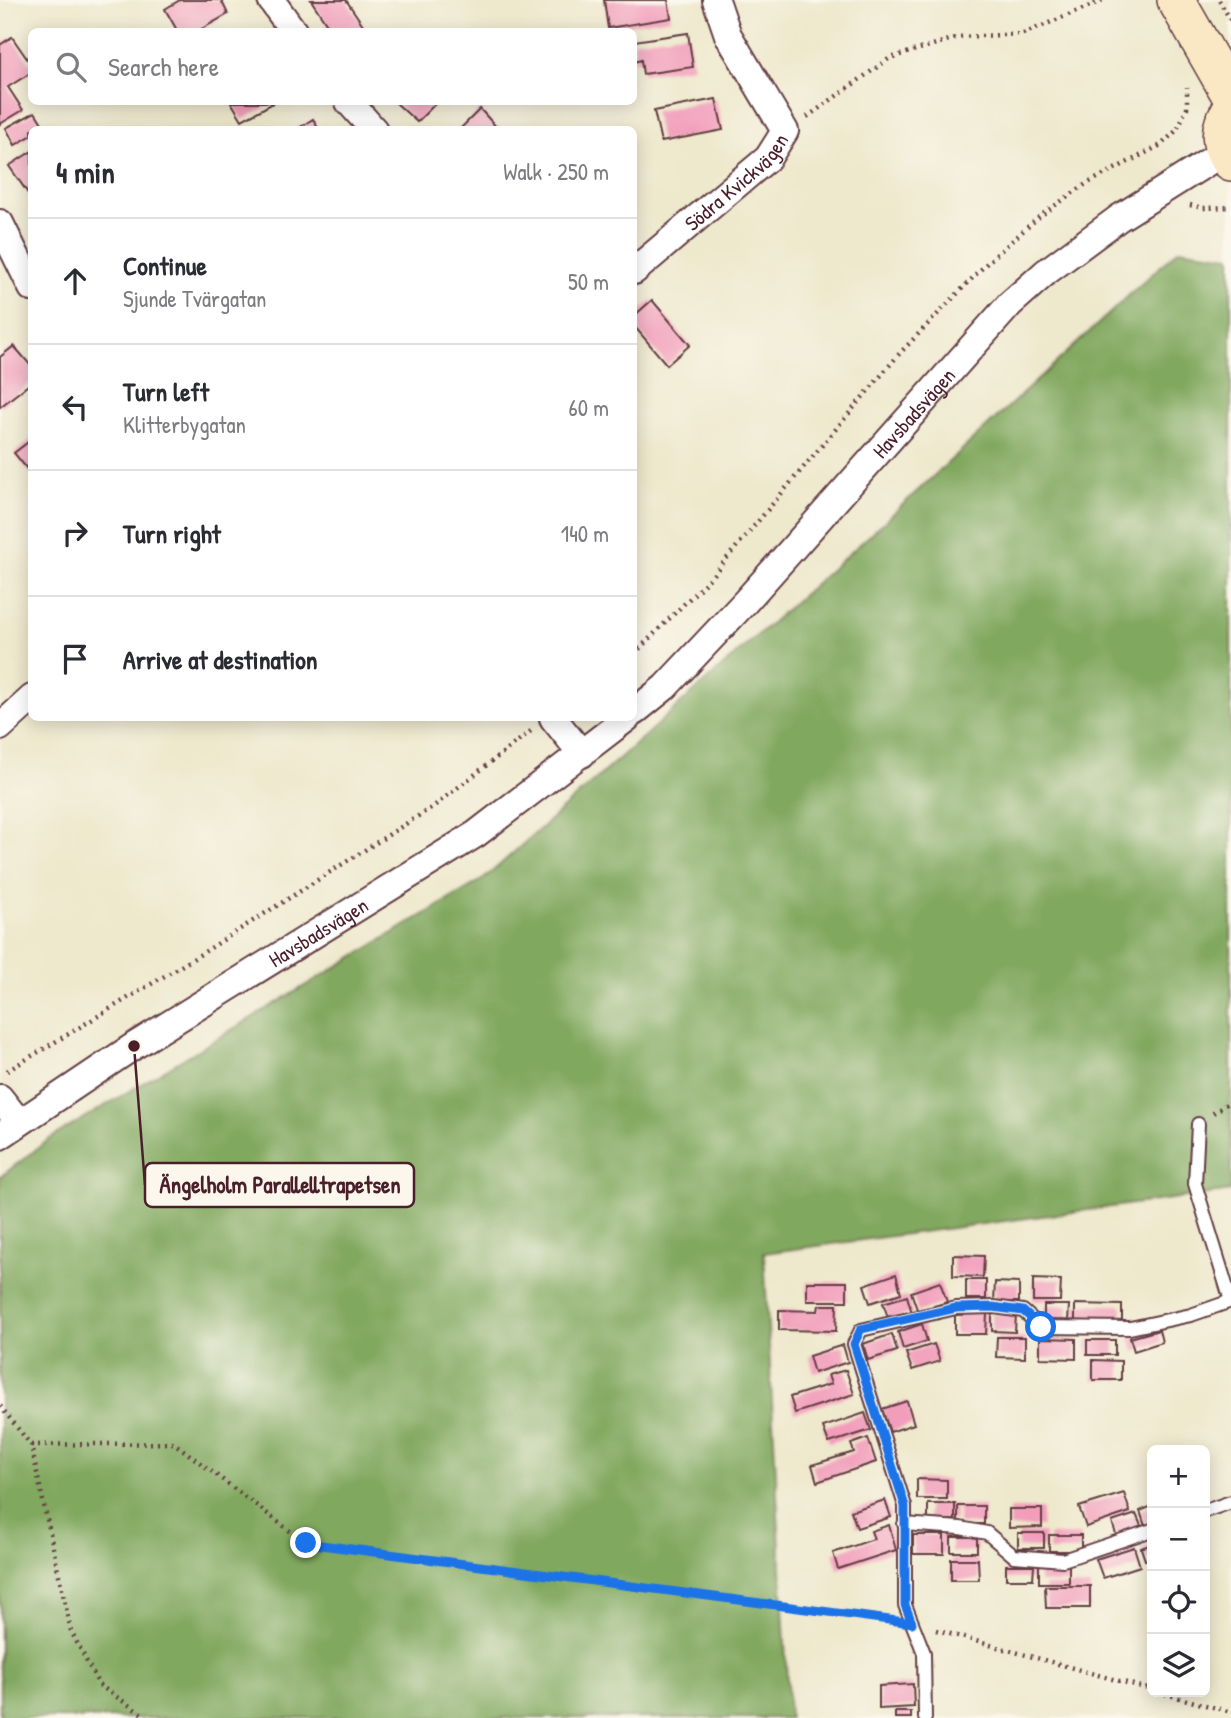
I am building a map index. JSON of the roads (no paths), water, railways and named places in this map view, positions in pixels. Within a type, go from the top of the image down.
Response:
[{"type":"street","points":[[271,0],[290,28]]},
{"type":"street","name":"Södra Kvickvägen","points":[[637,268],[768,158],[785,131],[728,35],[716,0]]},
{"type":"street","points":[[1175,0],[1231,96]]},
{"type":"street","points":[[352,105],[370,126]]},
{"type":"street","name":"Havsbadsvägen","points":[[637,710],[665,687],[746,601],[1010,304],[1046,272],[1119,218],[1227,157],[1221,144],[1222,126],[1231,110]]},
{"type":"street","points":[[0,223],[28,280]]},
{"type":"street","points":[[0,727],[28,702]]},
{"type":"street","name":"Havsbadsvägen","points":[[10,1129],[134,1046],[476,834],[623,721]]},
{"type":"street","points":[[546,722],[582,754]]},
{"type":"street","points":[[0,1098],[10,1129]]},
{"type":"lane","points":[[926,1718],[924,1653],[905,1605],[905,1506],[854,1344],[861,1329],[956,1308],[993,1307],[1023,1311],[1041,1327],[1130,1328],[1191,1315],[1231,1301],[1195,1184],[1198,1124]]},
{"type":"lane","points":[[1210,1509],[1231,1502]]},
{"type":"lane","points":[[904,1524],[960,1528],[987,1534],[1014,1556],[1063,1560],[1147,1532]]},
{"type":"place","name":"Ängelholm Parallelltrapetsen","points":[[134,1046]]}]
